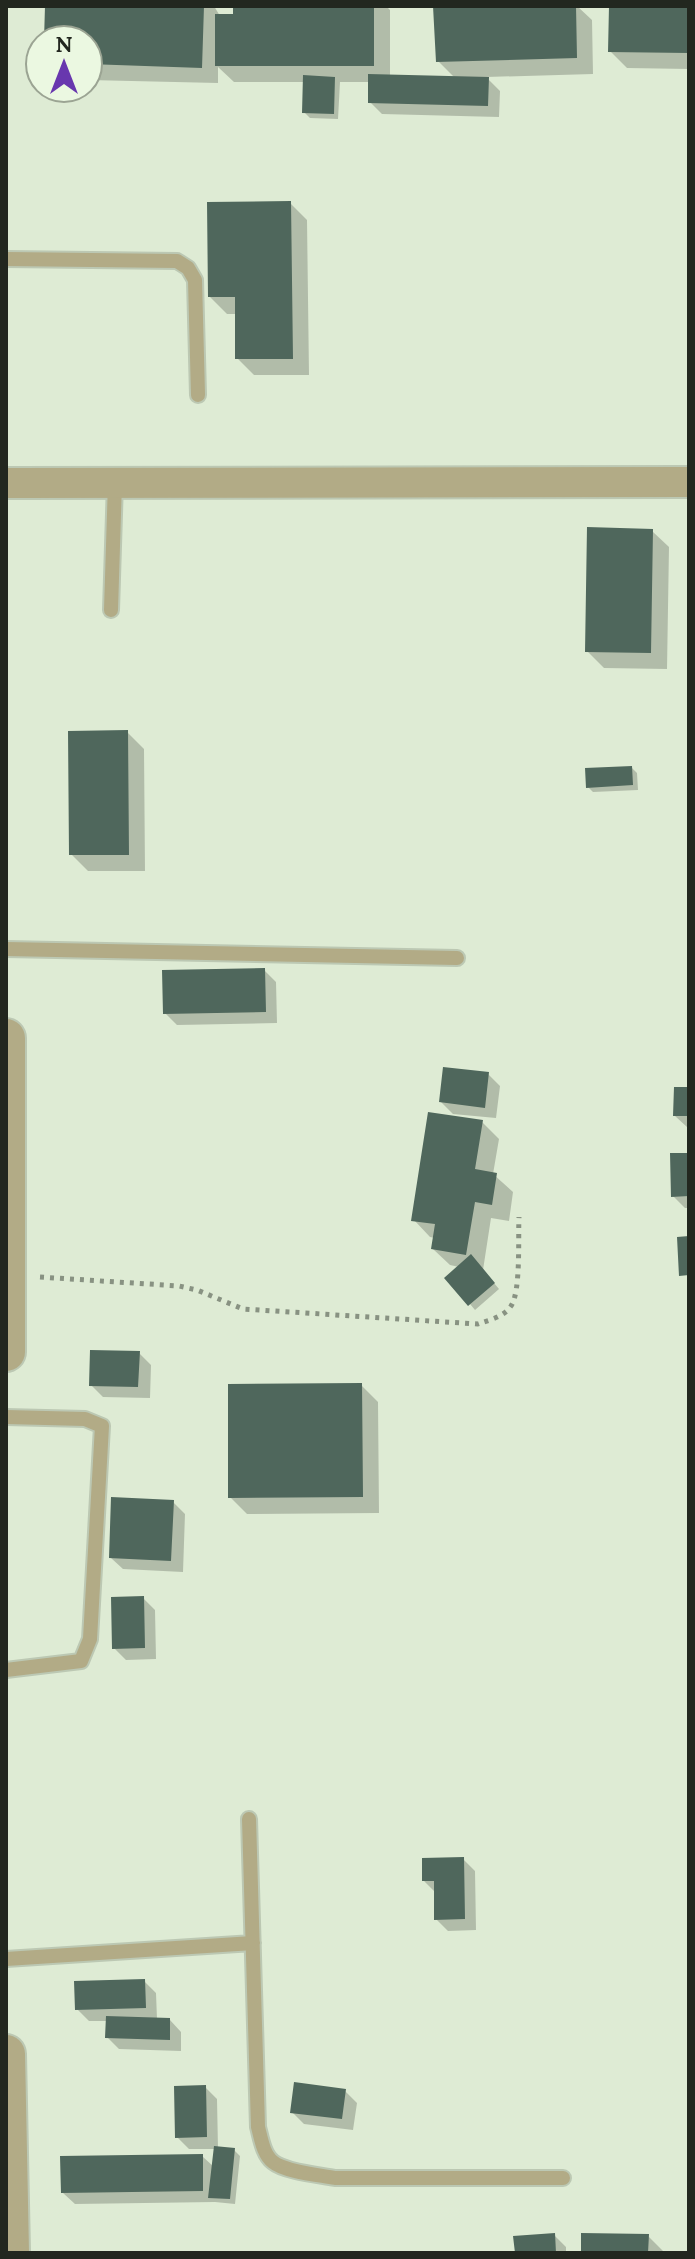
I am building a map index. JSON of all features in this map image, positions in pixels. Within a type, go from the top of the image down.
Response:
[{"type":"street","points":[[6,483],[689,482]]},
{"type":"street","points":[[6,1038],[6,1352]]},
{"type":"street","points":[[6,2054],[10,2253]]},
{"type":"lane","points":[[6,259],[177,261],[188,268],[195,280],[198,395]]},
{"type":"lane","points":[[111,610],[115,482]]},
{"type":"lane","points":[[6,949],[457,958]]},
{"type":"lane","points":[[6,1417],[85,1419],[102,1426],[90,1639],[81,1661],[6,1670]]},
{"type":"lane","points":[[249,1819],[258,2127],[263,2146],[274,2163],[299,2172],[335,2178],[563,2178]]},
{"type":"lane","points":[[6,1959],[253,1943]]},
{"type":"path","points":[[7,1275],[179,1286],[243,1309],[478,1324],[497,1318],[512,1306],[517,1284],[519,1217]]},
{"type":"building","points":[[45,6],[204,6],[202,68],[104,65],[104,24],[44,24]]},
{"type":"building","points":[[233,6],[374,6],[374,66],[215,66],[215,14],[233,14]]},
{"type":"building","points":[[433,6],[576,6],[577,58],[436,62]]},
{"type":"building","points":[[609,6],[689,6],[689,53],[608,52]]},
{"type":"building","points":[[368,74],[489,77],[488,106],[368,103]]},
{"type":"building","points":[[303,75],[335,77],[334,114],[302,113]]},
{"type":"building","points":[[291,201],[293,359],[235,359],[235,297],[208,297],[207,202]]},
{"type":"building","points":[[587,527],[653,529],[651,653],[585,652]]},
{"type":"building","points":[[128,730],[129,855],[69,855],[68,731]]},
{"type":"building","points":[[632,766],[633,785],[586,788],[585,768]]},
{"type":"building","points":[[265,968],[266,1012],[163,1014],[162,970]]},
{"type":"building","points":[[443,1067],[489,1072],[485,1108],[439,1102]]},
{"type":"building","points":[[674,1087],[689,1087],[689,1116],[673,1116]]},
{"type":"building","points":[[428,1112],[483,1120],[475,1169],[497,1173],[492,1205],[475,1202],[466,1255],[431,1249],[435,1224],[411,1221]]},
{"type":"building","points":[[670,1153],[689,1153],[689,1196],[671,1197]]},
{"type":"building","points":[[689,1236],[689,1275],[679,1276],[677,1237]]},
{"type":"building","points":[[471,1254],[495,1283],[468,1306],[444,1278]]},
{"type":"building","points":[[90,1350],[140,1351],[138,1387],[89,1386]]},
{"type":"building","points":[[362,1383],[363,1497],[228,1498],[228,1384]]},
{"type":"building","points":[[111,1497],[174,1500],[171,1561],[109,1558]]},
{"type":"building","points":[[144,1596],[145,1648],[112,1649],[111,1597]]},
{"type":"building","points":[[464,1857],[465,1919],[434,1920],[434,1881],[422,1881],[422,1858]]},
{"type":"building","points":[[145,1979],[146,2008],[75,2010],[74,1981]]},
{"type":"building","points":[[106,2016],[170,2018],[170,2040],[105,2038]]},
{"type":"building","points":[[294,2082],[346,2089],[342,2119],[290,2113]]},
{"type":"building","points":[[206,2085],[207,2137],[175,2138],[174,2086]]},
{"type":"building","points":[[214,2146],[235,2148],[230,2199],[208,2198]]},
{"type":"building","points":[[203,2154],[203,2191],[61,2193],[60,2156]]},
{"type":"building","points":[[555,2233],[556,2253],[515,2253],[513,2236]]},
{"type":"building","points":[[581,2233],[649,2234],[648,2253],[581,2253]]}]
